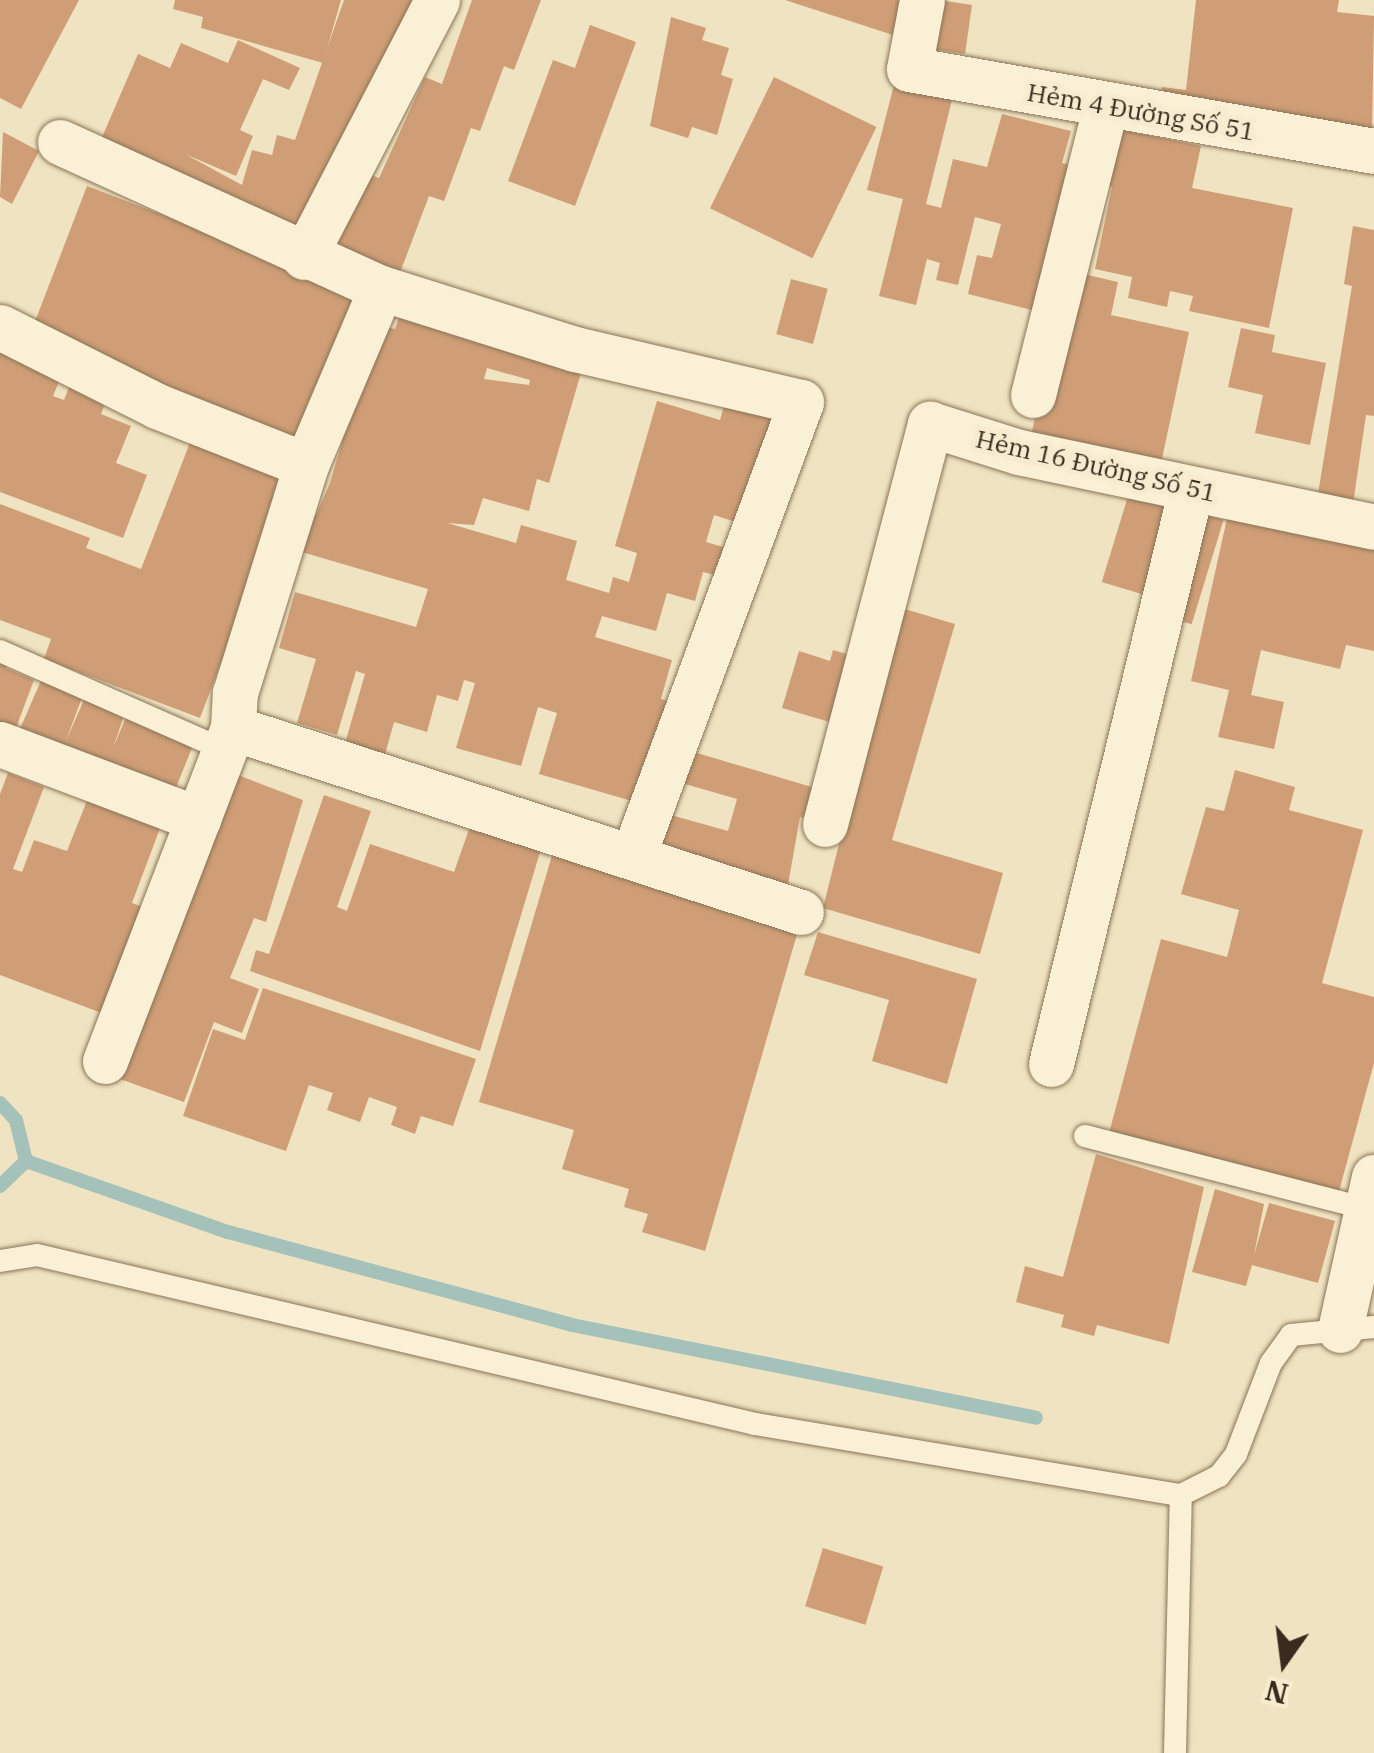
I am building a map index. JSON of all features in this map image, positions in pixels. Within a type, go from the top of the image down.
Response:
[{"type":"street","points":[[304,257],[437,0]]},
{"type":"street","name":"Hẻm 4 Đường Số 51","points":[[922,0],[909,69],[1105,108],[1374,151]]},
{"type":"street","points":[[1033,395],[1105,108]]},
{"type":"street","points":[[60,142],[304,257],[380,288],[575,349],[802,402],[633,857]]},
{"type":"street","points":[[105,1061],[229,739],[235,693],[306,464],[380,288]]},
{"type":"street","points":[[0,327],[157,406],[306,464]]},
{"type":"street","name":"Hẻm 16 Đường Số 51","points":[[825,824],[930,424],[1019,452],[1374,527]]},
{"type":"street","points":[[1051,1064],[1191,489]]},
{"type":"street","points":[[229,739],[633,857],[801,912]]},
{"type":"street","points":[[0,744],[198,819]]},
{"type":"street","points":[[1357,1328],[1370,1193]]},
{"type":"lane","points":[[0,651],[229,739]]},
{"type":"lane","points":[[1085,1136],[1370,1193]]},
{"type":"lane","points":[[0,1261],[37,1255],[755,1424],[1181,1495],[1220,1476],[1236,1454],[1271,1363],[1291,1335],[1357,1328]]},
{"type":"lane","points":[[1175,1753],[1181,1495]]},
{"type":"building","points":[[0,0],[79,0],[21,109],[0,98]]},
{"type":"building","points":[[175,0],[341,0],[323,63],[201,28],[203,17],[173,9]]},
{"type":"building","points":[[344,0],[422,0],[306,240],[96,151],[138,54],[170,68],[181,43],[228,63],[238,40],[300,68],[289,90],[263,79],[240,130],[253,136],[236,176],[185,154],[242,185],[252,150],[272,155],[277,135],[295,140]]},
{"type":"building","points":[[472,0],[541,0],[514,70],[504,66],[480,131],[471,128],[444,201],[429,196],[398,278],[328,252],[345,206],[355,210],[368,174],[379,178],[425,77],[442,84]]},
{"type":"building","points":[[785,0],[900,0],[893,35]]},
{"type":"building","points":[[939,0],[972,5],[965,54],[925,48]]},
{"type":"building","points":[[1196,0],[1339,0],[1337,12],[1374,16],[1372,134],[1159,111],[1162,87],[1186,90]]},
{"type":"building","points":[[671,17],[706,28],[702,40],[729,48],[721,75],[733,79],[717,135],[692,127],[688,138],[650,126]]},
{"type":"building","points":[[590,25],[636,42],[575,206],[508,181],[553,60],[575,68]]},
{"type":"building","points":[[774,77],[876,127],[812,258],[710,208]]},
{"type":"building","points":[[896,77],[954,92],[926,204],[941,208],[953,159],[987,167],[1002,114],[1071,131],[1062,163],[1086,169],[1036,311],[968,294],[977,255],[992,258],[1001,224],[975,217],[958,285],[936,280],[940,263],[927,259],[916,305],[879,296],[903,199],[867,190]]},
{"type":"building","points":[[1112,128],[1201,146],[1192,188],[1293,208],[1269,328],[1189,311],[1193,296],[1170,291],[1167,307],[1128,298],[1132,277],[1095,269],[1112,187],[1100,185]]},
{"type":"building","points":[[3,132],[39,151],[12,204],[0,197]]},
{"type":"building","points":[[87,186],[361,291],[302,443],[29,338]]},
{"type":"building","points":[[1353,226],[1374,230],[1374,416],[1366,415],[1352,511],[1316,506],[1352,286],[1344,284]]},
{"type":"building","points":[[1066,270],[1118,282],[1111,315],[1189,332],[1160,468],[1030,441]]},
{"type":"building","points":[[791,279],[828,289],[813,344],[776,334]]},
{"type":"building","points":[[403,305],[585,359],[549,483],[537,479],[529,511],[483,498],[474,525],[447,523],[516,543],[521,525],[577,541],[566,580],[609,593],[613,577],[629,582],[637,553],[615,546],[657,401],[720,420],[727,395],[779,410],[745,525],[714,515],[706,542],[730,549],[722,577],[703,572],[695,601],[667,593],[656,631],[602,616],[595,637],[672,660],[661,699],[679,704],[649,806],[539,774],[557,713],[538,707],[521,766],[456,748],[475,683],[464,680],[458,701],[437,695],[427,732],[394,722],[384,758],[344,747],[365,674],[356,671],[337,735],[297,723],[316,659],[279,648],[295,592],[416,627],[428,589],[295,550],[306,512],[316,515],[330,483],[377,324],[395,329]],"holes":[[[487,368],[530,380],[529,385],[484,379]]]},
{"type":"building","points":[[1241,328],[1275,335],[1272,352],[1326,363],[1310,445],[1255,433],[1263,395],[1228,387]]},
{"type":"building","points":[[0,340],[66,365],[53,396],[64,400],[71,382],[108,396],[101,414],[131,426],[116,463],[147,475],[123,538],[0,492]]},
{"type":"building","points":[[191,440],[291,478],[200,718],[44,659],[51,639],[0,620],[0,504],[90,538],[86,548],[141,569]]},
{"type":"building","points":[[1129,493],[1182,509],[1154,598],[1102,582]]},
{"type":"building","points":[[1191,510],[1224,520],[1192,624],[1159,614]]},
{"type":"building","points":[[1228,514],[1374,546],[1374,651],[1346,645],[1340,669],[1261,650],[1251,695],[1284,702],[1274,749],[1218,737],[1229,690],[1191,681]]},
{"type":"building","points":[[898,607],[955,624],[892,840],[1003,873],[980,954],[823,908]]},
{"type":"building","points":[[833,650],[870,661],[850,728],[782,708],[799,651],[830,661]]},
{"type":"building","points":[[0,656],[9,660],[6,668],[34,680],[13,736],[0,731]]},
{"type":"building","points":[[43,676],[84,692],[66,741],[86,695],[126,710],[113,748],[126,717],[194,743],[169,805],[13,745]]},
{"type":"building","points":[[680,748],[822,790],[813,821],[800,817],[786,896],[643,843],[653,810],[728,831],[737,799],[671,780]]},
{"type":"building","points":[[225,770],[303,800],[266,922],[254,918],[230,978],[259,989],[242,1033],[214,1022],[184,1102],[106,1074]]},
{"type":"building","points":[[1235,770],[1295,787],[1289,810],[1363,830],[1322,983],[1374,997],[1374,1063],[1338,1195],[1109,1133],[1161,939],[1227,957],[1239,910],[1181,894],[1206,807],[1224,811]]},
{"type":"building","points":[[8,773],[44,787],[13,869],[22,872],[34,840],[67,851],[92,788],[165,815],[132,903],[156,912],[115,1018],[0,975],[0,794]]},
{"type":"building","points":[[324,795],[371,811],[337,907],[347,911],[370,844],[454,872],[474,815],[544,839],[480,1051],[250,971],[256,950],[269,954]]},
{"type":"building","points":[[553,852],[800,924],[705,1251],[642,1232],[648,1214],[624,1207],[629,1189],[562,1169],[574,1130],[479,1102]]},
{"type":"building","points":[[818,932],[977,979],[947,1084],[872,1061],[889,1000],[804,975]]},
{"type":"building","points":[[263,988],[476,1059],[453,1126],[421,1116],[415,1134],[391,1125],[397,1107],[369,1097],[360,1122],[327,1110],[333,1093],[309,1085],[286,1151],[183,1116],[213,1029],[245,1040]]},
{"type":"building","points":[[1096,1154],[1204,1187],[1169,1344],[1097,1325],[1094,1336],[1061,1327],[1064,1315],[1016,1302],[1025,1266],[1063,1277]]},
{"type":"building","points":[[1215,1189],[1264,1204],[1254,1255],[1269,1203],[1335,1221],[1318,1283],[1252,1265],[1246,1286],[1192,1272]]},
{"type":"building","points":[[823,1548],[883,1566],[865,1625],[805,1606]]},
{"type":"waterway","points":[[0,1103],[16,1120],[26,1161],[228,1232],[572,1325],[1036,1418]]},
{"type":"waterway","points":[[0,1186],[26,1161]]}]
